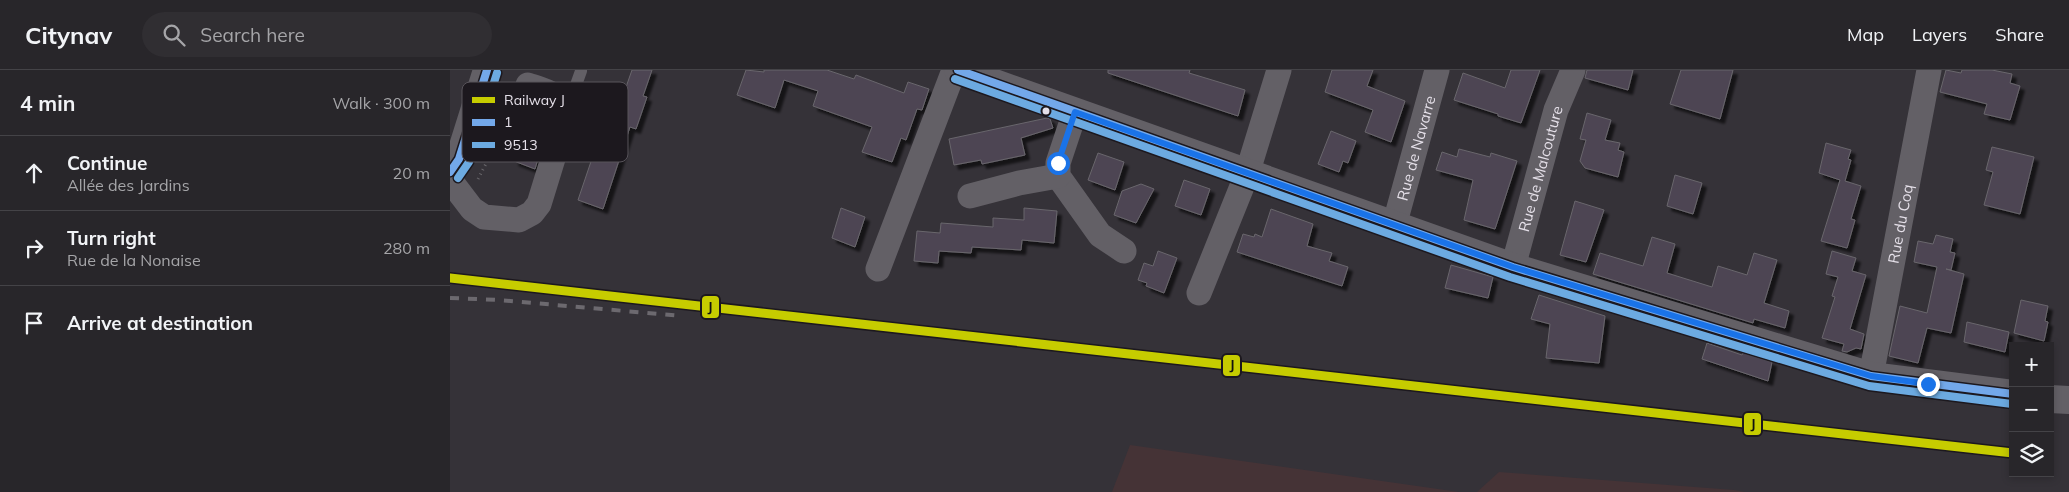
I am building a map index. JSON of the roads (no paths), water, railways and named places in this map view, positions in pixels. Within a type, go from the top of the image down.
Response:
[{"type":"main road","points":[[484,82],[488,70]]},
{"type":"main road","points":[[956,70],[1513,267],[1871,376],[2009,393]]},
{"type":"main road","points":[[450,172],[459,159],[462,150]]},
{"type":"main road","points":[[2054,399],[2069,400]]},
{"type":"street","points":[[878,269],[956,70]]},
{"type":"street","points":[[1199,293],[1247,174],[1279,70]]},
{"type":"street","name":"Rue de Navarre","points":[[1394,226],[1437,70]]},
{"type":"street","name":"Rue de Malcouture","points":[[1513,267],[1556,110],[1573,70]]},
{"type":"street","name":"Rue du Coq","points":[[1871,376],[1929,70]]},
{"type":"street","points":[[1075,112],[1058,163],[1058,176],[1100,235],[1124,250]]},
{"type":"street","points":[[450,180],[472,209],[484,217],[519,220],[532,213],[539,204],[552,162]]},
{"type":"street","points":[[970,196],[1019,183],[1058,176]]},
{"type":"lane","points":[[577,82],[581,71]]},
{"type":"railway","points":[[450,279],[492,282]]},
{"type":"railway","points":[[450,298],[499,300],[682,316]]},
{"type":"rail line","name":"J","points":[[450,278],[2009,453]]}]
